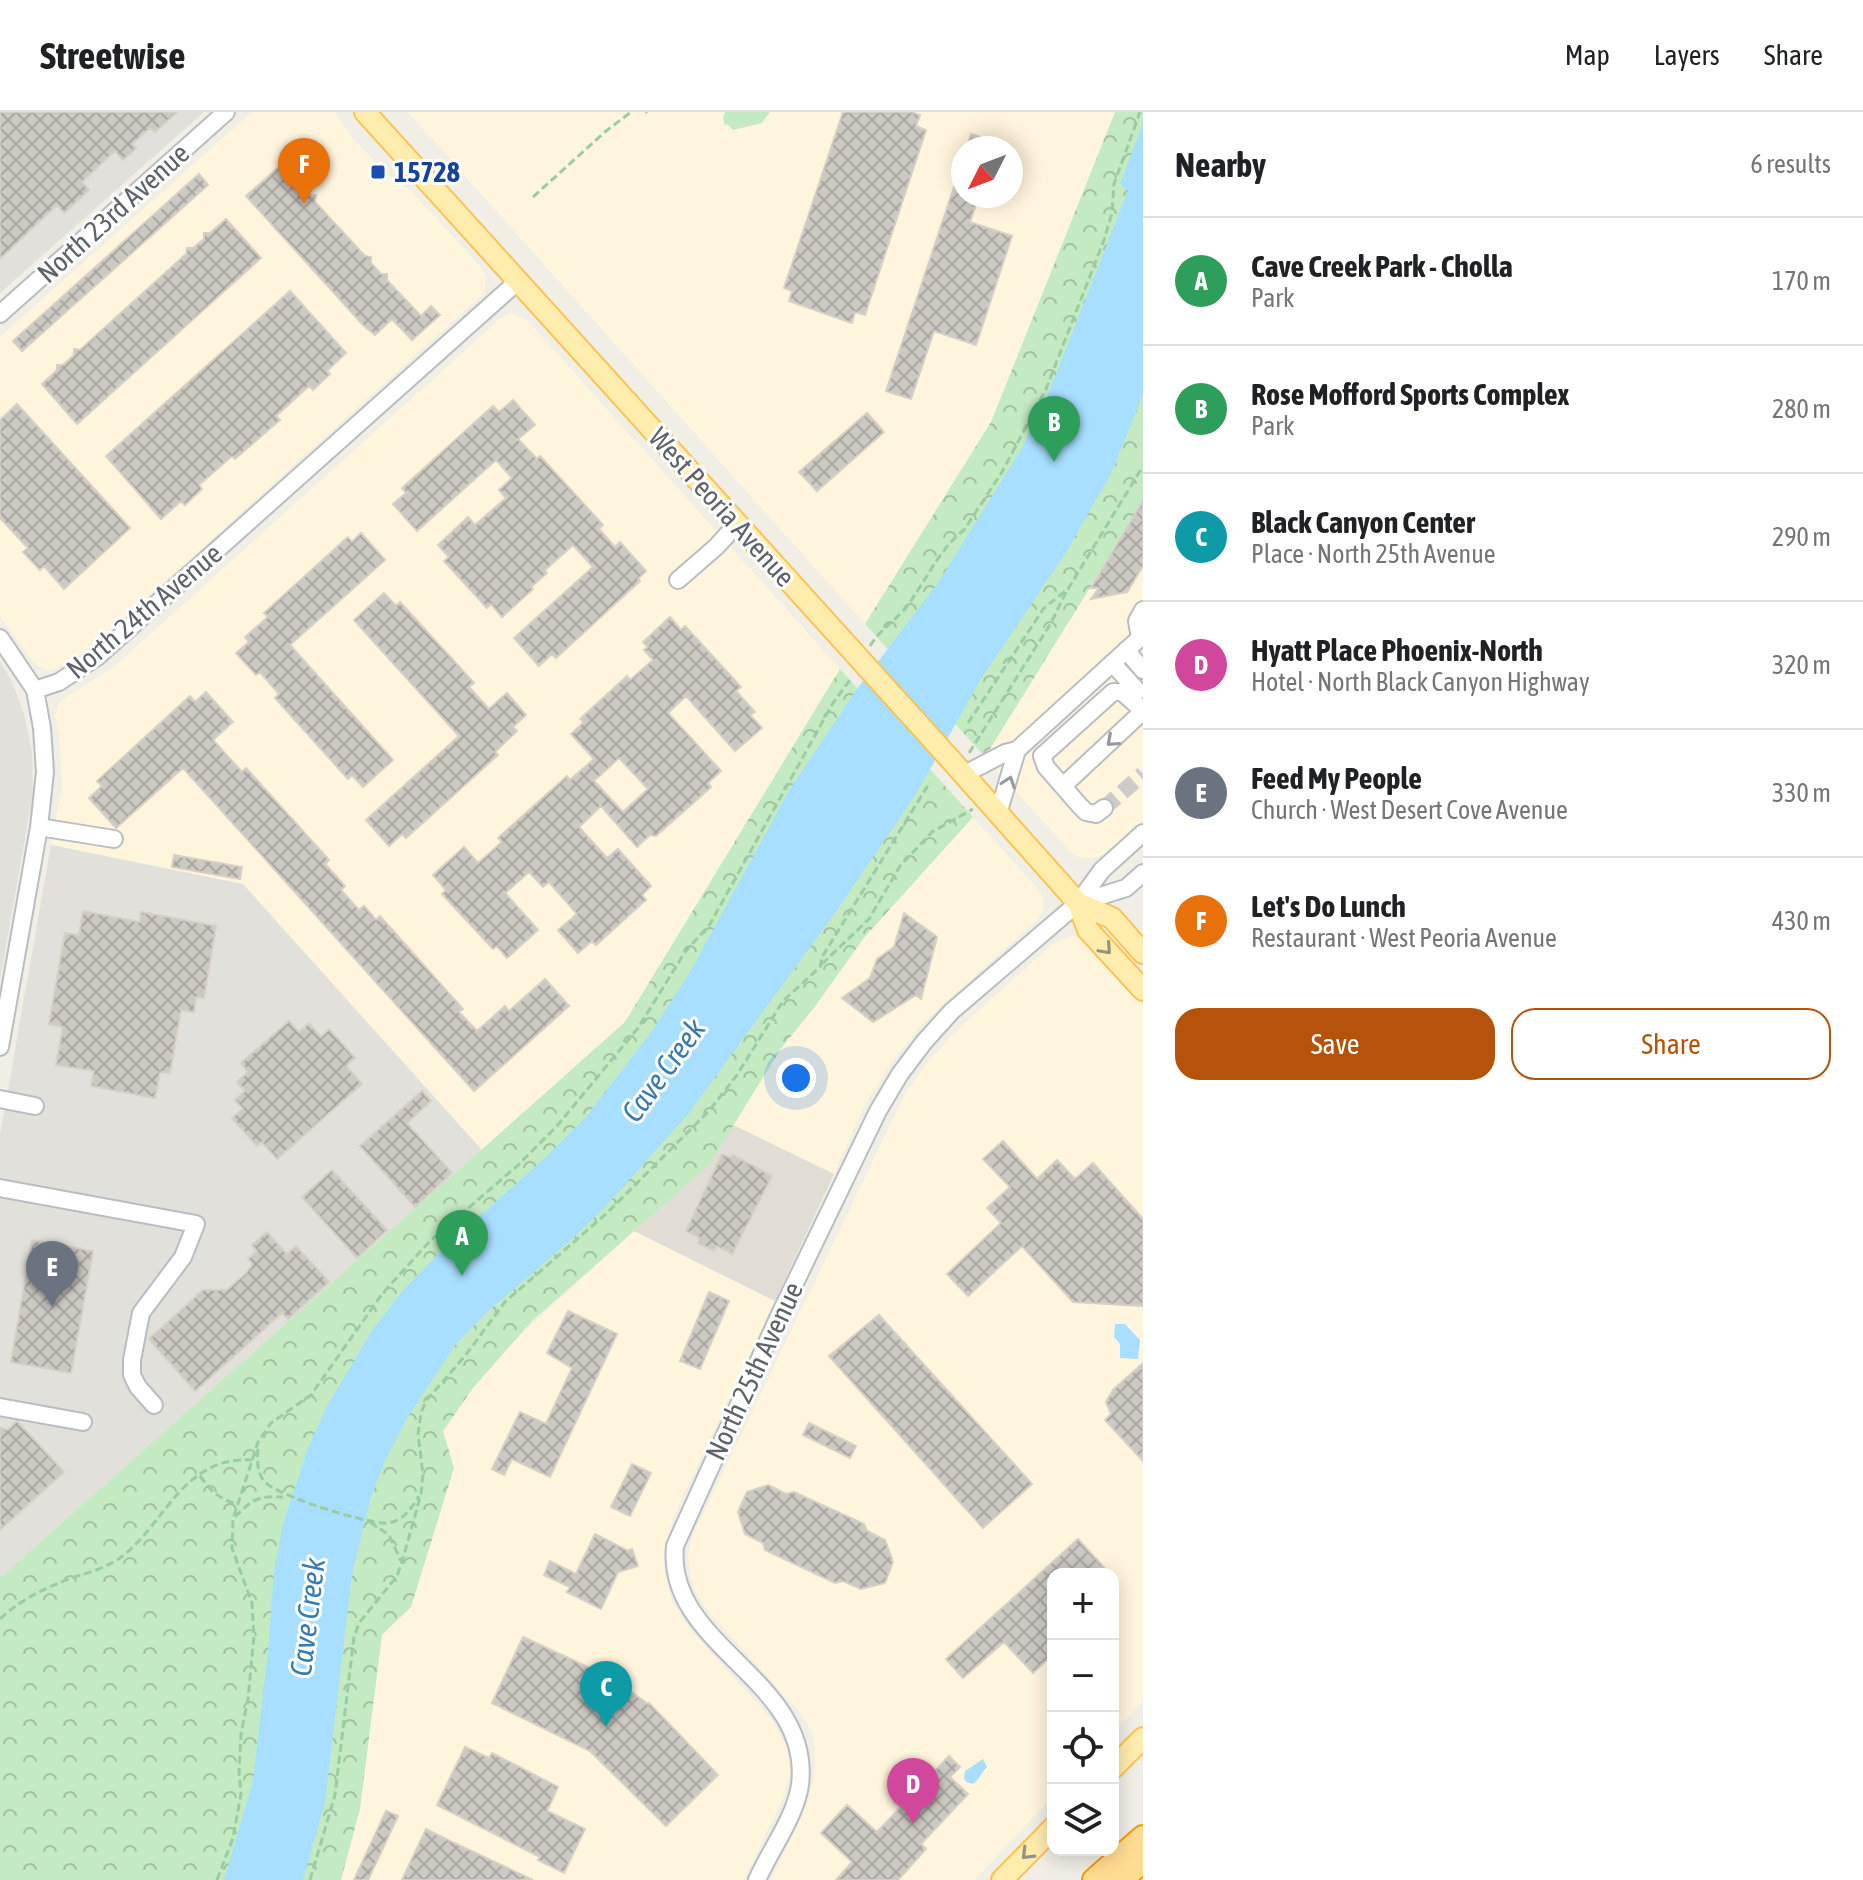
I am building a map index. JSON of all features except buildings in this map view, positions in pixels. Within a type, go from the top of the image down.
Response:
[{"type":"highway","points":[[1094,1880],[1143,1837]]},
{"type":"highway","points":[[1121,1880],[1143,1861]]},
{"type":"main road","name":"West Peoria Avenue","points":[[365,112],[1078,903],[1088,930],[1143,990]]},
{"type":"main road","name":"West Peoria Avenue","points":[[1078,903],[1112,918],[1143,953]]},
{"type":"main road","points":[[1119,1762],[1143,1738]]},
{"type":"main road","points":[[1002,1880],[1047,1834]]},
{"type":"street","name":"North 23rd Avenue","points":[[0,314],[226,112]]},
{"type":"street","name":"North 24th Avenue","points":[[0,1047],[39,827],[45,772],[35,690],[59,682],[97,657],[517,282]]},
{"type":"street","points":[[678,580],[737,524]]},
{"type":"street","points":[[992,807],[1017,750],[1119,657],[1142,640],[1137,621],[1143,610]]},
{"type":"street","points":[[0,638],[35,690]]},
{"type":"street","points":[[1119,657],[1143,670]]},
{"type":"street","points":[[1119,657],[1140,688]]},
{"type":"street","points":[[1063,786],[1141,713],[1129,697],[1117,690],[1042,756],[1046,767],[1086,812],[1096,814],[1104,808]]},
{"type":"street","points":[[1058,713],[1072,728]]},
{"type":"street","points":[[957,768],[1017,750]]},
{"type":"street","points":[[39,827],[114,839]]},
{"type":"street","name":"North 25th Avenue","points":[[757,1880],[794,1807],[800,1785],[798,1745],[786,1719],[770,1697],[696,1618],[679,1583],[674,1562],[675,1546],[792,1289],[878,1111],[900,1074],[952,1011],[1078,903],[1102,870],[1143,833]]},
{"type":"street","name":"North 25th Avenue","points":[[1078,903],[1126,888],[1143,873]]},
{"type":"street","points":[[0,1099],[35,1106]]},
{"type":"street","points":[[0,1188],[196,1224],[183,1257],[141,1313],[132,1375],[154,1405]]},
{"type":"street","points":[[0,1407],[83,1422]]},
{"type":"path","points":[[533,197],[631,112]]},
{"type":"path","points":[[878,632],[903,611],[940,554],[964,530],[1021,439],[1046,389],[1104,240],[1112,213],[1114,184],[1140,112]]},
{"type":"path","points":[[957,768],[1051,623],[1068,589],[1143,466]]},
{"type":"path","points":[[968,723],[1044,608],[1068,589]]},
{"type":"path","points":[[217,1880],[233,1838],[241,1794],[241,1734],[254,1636],[252,1603],[232,1548],[233,1519],[258,1442],[271,1423],[311,1395],[323,1381],[364,1318],[401,1272],[429,1242],[540,1144],[638,1028],[685,952],[710,924],[833,703],[848,685]]},
{"type":"path","points":[[820,967],[822,957],[930,782]]},
{"type":"path","points":[[310,1880],[335,1795],[354,1637],[359,1623],[397,1576],[402,1562],[421,1494],[423,1474],[419,1423],[432,1393],[454,1370],[505,1302],[607,1213],[709,1111],[737,1075],[783,1001],[869,919],[900,866],[932,832],[992,807]]},
{"type":"path","points":[[258,1442],[257,1465],[263,1480],[271,1489],[287,1497],[386,1523],[407,1514],[421,1494]]},
{"type":"path","points":[[0,1619],[36,1592],[96,1571],[118,1559],[134,1546],[170,1501],[224,1460],[252,1460]]},
{"type":"path","points":[[200,1476],[213,1494],[238,1504]]},
{"type":"path","points":[[233,1519],[261,1496],[287,1497]]},
{"type":"path","points":[[367,1520],[389,1535],[402,1562]]},
{"type":"shaded area","points":[[0,112],[204,112],[0,293]]},
{"type":"shaded area","points":[[252,112],[335,112],[352,138],[383,171],[411,191],[482,268],[485,288],[480,297],[98,642],[63,666],[50,670],[40,667],[33,662],[0,616],[0,337]]},
{"type":"shaded area","points":[[408,112],[1116,112],[991,422],[865,624]]},
{"type":"shaded area","points":[[510,314],[526,319],[840,669],[625,1022],[482,1150],[243,884],[51,845],[62,788],[55,715],[60,701],[114,667],[501,318]]},
{"type":"shaded area","points":[[1143,502],[1143,820],[1105,854],[1080,858],[1071,852],[985,757]]},
{"type":"shaded area","points":[[0,661],[24,714],[32,752],[33,793],[0,980]]},
{"type":"shaded area","points":[[973,817],[1038,889],[1043,897],[1043,911],[1038,919],[925,1021],[894,1059],[864,1106],[834,1174],[733,1125],[782,1047],[863,939]]},
{"type":"shaded area","points":[[51,845],[243,884],[482,1150],[0,1578],[0,1135]]},
{"type":"shaded area","points":[[1073,936],[1086,941],[1143,1004],[1143,1701],[1119,1727],[1119,1568],[1047,1568],[1047,1803],[974,1880],[771,1880],[807,1803],[814,1777],[812,1731],[801,1714],[707,1610],[695,1591],[688,1555],[692,1537],[905,1094],[927,1063],[956,1031],[1055,942]]},
{"type":"shaded area","points":[[733,1125],[834,1174],[775,1301],[634,1231],[709,1165]]},
{"type":"shaded area","points":[[634,1231],[775,1301],[676,1511],[667,1540],[664,1572],[673,1603],[690,1629],[773,1721],[787,1748],[790,1774],[784,1796],[744,1880],[341,1880],[360,1809],[382,1634],[411,1607],[454,1468],[443,1432],[473,1388],[509,1345]]},
{"type":"green space","points":[[725,112],[770,112],[762,123],[733,130],[727,124],[725,126]]},
{"type":"green space","points":[[1115,112],[1143,112],[1143,502],[985,757],[865,624],[991,422]]},
{"type":"green space","points":[[840,669],[973,817],[863,939],[782,1047],[709,1165],[532,1321],[473,1388],[443,1431],[454,1468],[411,1607],[382,1635],[360,1809],[341,1880],[0,1880],[0,1578],[625,1022]]},
{"type":"water","name":"Cave Creek","points":[[1143,123],[1143,394],[1113,470],[1067,551],[981,679],[916,794],[835,913],[689,1113],[607,1205],[485,1314],[456,1344],[406,1420],[371,1497],[352,1574],[325,1802],[303,1880],[224,1880],[253,1781],[274,1572],[283,1524],[308,1448],[327,1406],[373,1329],[405,1288],[586,1117],[650,1034],[689,974],[790,789],[857,689],[938,583],[1019,453],[1045,402],[1128,191],[1120,184]]},
{"type":"water","points":[[1115,1324],[1125,1324],[1140,1340],[1138,1359],[1120,1358],[1120,1344],[1114,1337]]},
{"type":"water","points":[[983,1759],[987,1767],[979,1778],[973,1784],[966,1782],[965,1771]]},
{"type":"tunnel","points":[[1104,808],[1143,774]]},
{"type":"place","name":"15728","points":[[378,172]]},
{"type":"place","name":"Let's Do Lunch","points":[[304,204]]},
{"type":"place","name":"Rose Mofford Sports Complex","points":[[1054,462]]},
{"type":"place","name":"Cave Creek Park - Cholla","points":[[462,1276]]},
{"type":"place","name":"Feed My People","points":[[52,1307]]},
{"type":"place","name":"Black Canyon Center","points":[[606,1727]]},
{"type":"place","name":"Hyatt Place Phoenix-North","points":[[913,1824]]}]
